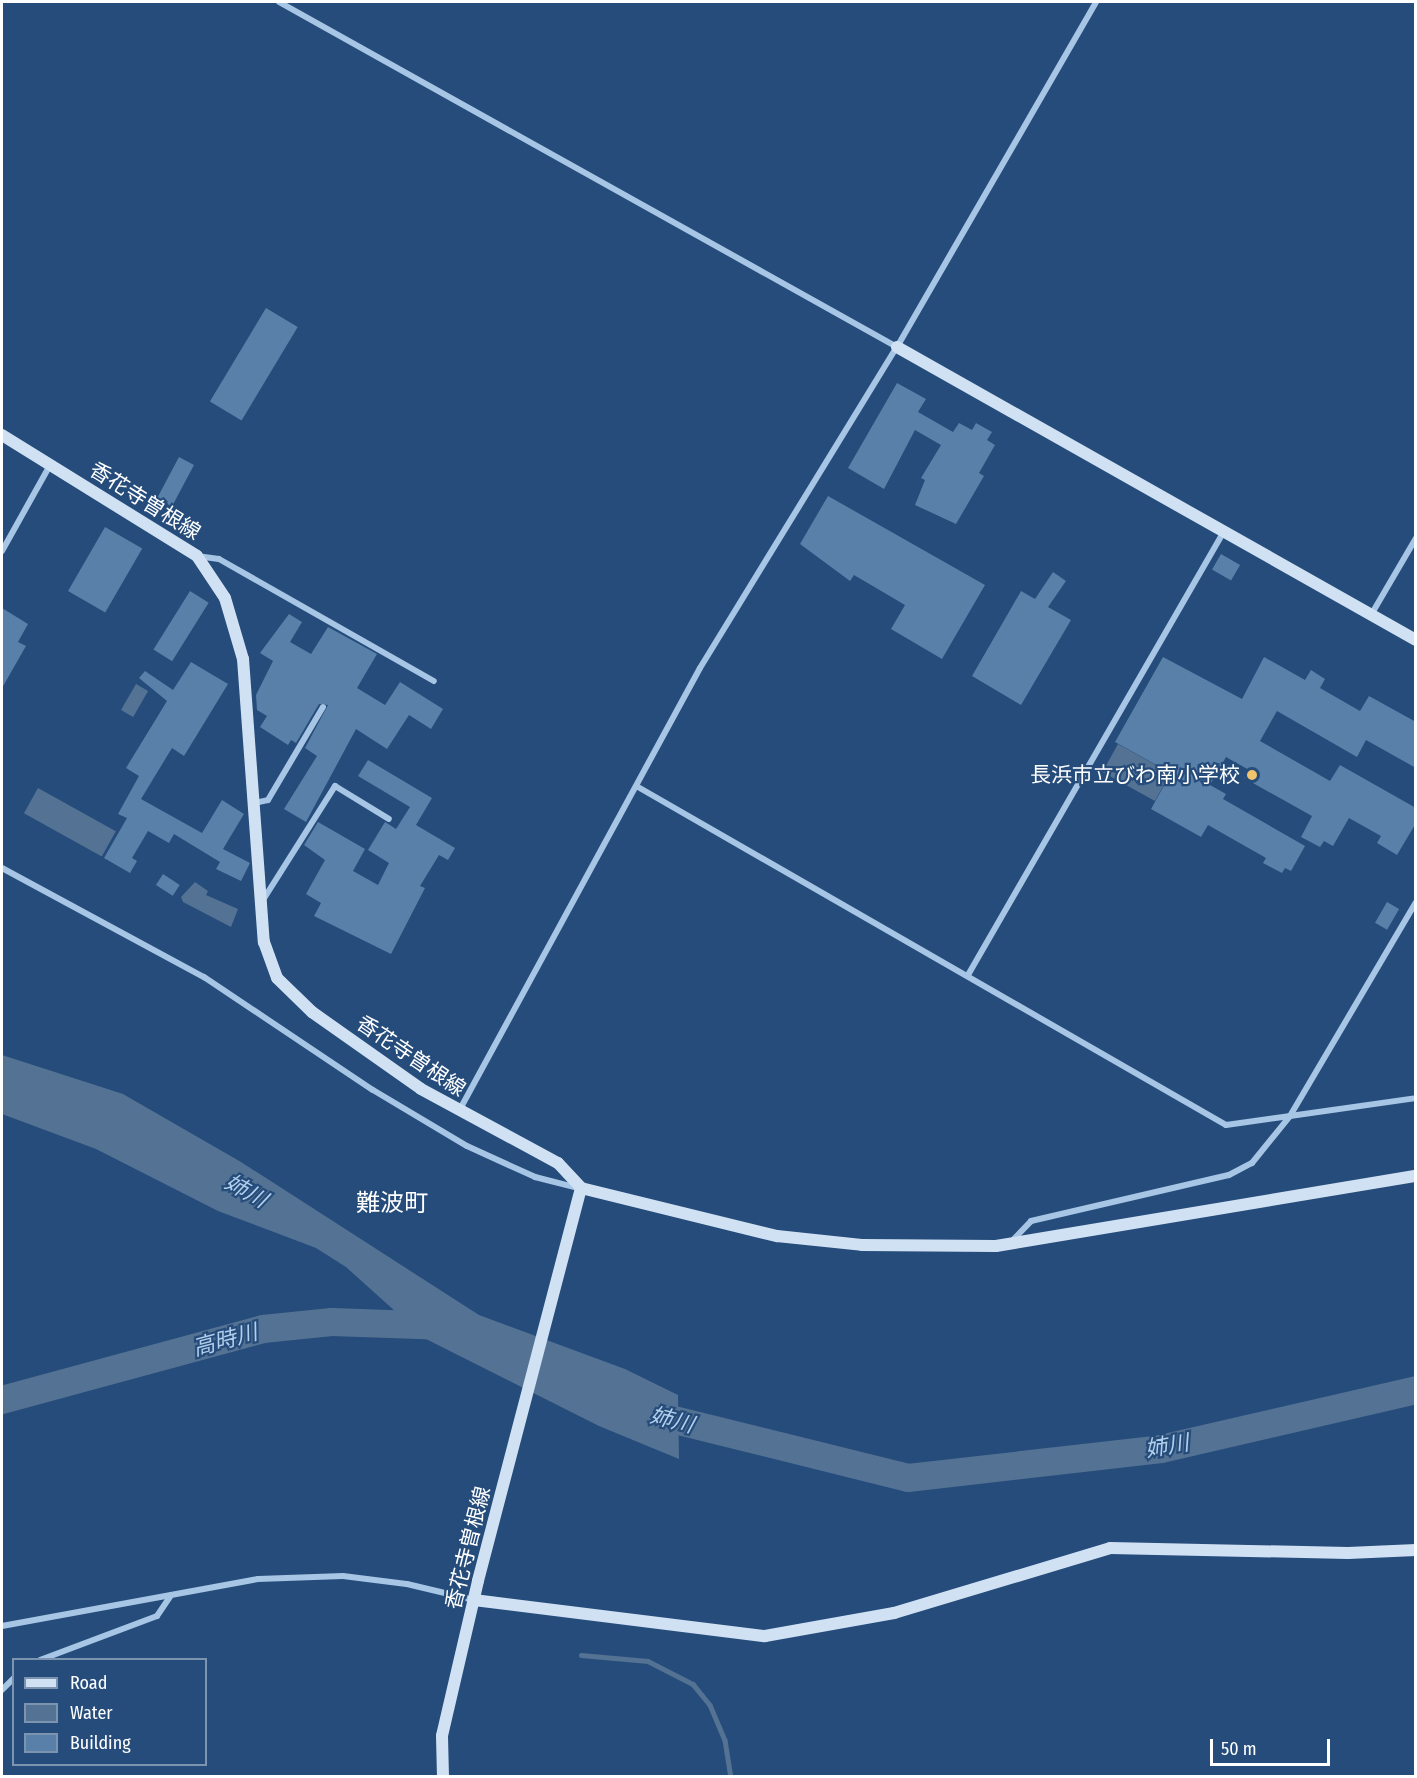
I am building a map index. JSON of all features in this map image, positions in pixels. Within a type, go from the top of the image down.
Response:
[{"type":"street","points":[[279,2],[897,347],[1223,534],[1416,640]]},
{"type":"street","points":[[458,1112],[638,787],[700,668],[897,347],[1096,2]]},
{"type":"street","name":"香花寺曽根線","points":[[2,435],[196,556],[235,622],[243,659],[267,955],[285,988],[312,1012],[458,1112],[558,1163],[581,1188],[577,1211],[478,1581],[442,1736],[443,1776]]},
{"type":"street","points":[[2,551],[50,464]]},
{"type":"street","points":[[968,975],[1223,534]]},
{"type":"street","points":[[1371,615],[1416,538]]},
{"type":"street","points":[[196,556],[219,558],[434,681]]},
{"type":"street","points":[[254,803],[268,800],[323,707]]},
{"type":"street","points":[[261,903],[335,786],[389,819]]},
{"type":"street","points":[[638,787],[1226,1125],[1416,1098]]},
{"type":"street","points":[[2,868],[204,977],[373,1090],[467,1146],[535,1177],[777,1236],[862,1245],[1009,1244],[1416,1176]]},
{"type":"street","points":[[1009,1244],[1031,1221],[1229,1175],[1252,1163],[1290,1116],[1416,902]]},
{"type":"street","points":[[2,1626],[258,1579],[343,1576],[407,1584],[474,1600],[765,1636],[894,1613],[1110,1548],[1348,1553],[1416,1550]]},
{"type":"street","points":[[43,1658],[157,1616],[171,1595]]},
{"type":"water","points":[[136,684],[148,691],[133,717],[121,710]]},
{"type":"water","points":[[1118,744],[1170,773],[1155,801],[1102,772]]},
{"type":"water","points":[[38,788],[116,831],[102,857],[24,813]]},
{"type":"water","points":[[195,882],[208,891],[206,895],[238,909],[231,927],[183,902],[181,897]]},
{"type":"water","points":[[2,1055],[123,1094],[241,1162],[479,1315],[625,1369],[678,1395],[679,1459],[599,1426],[426,1339],[346,1267],[316,1248],[218,1211],[96,1149],[2,1114]]},
{"type":"building","points":[[266,308],[298,327],[242,420],[210,401]]},
{"type":"building","points":[[897,383],[926,399],[918,412],[953,432],[959,423],[972,430],[976,423],[992,432],[987,440],[995,445],[979,473],[984,476],[956,524],[915,505],[925,480],[921,478],[941,445],[915,430],[884,489],[848,468]]},
{"type":"building","points":[[179,457],[194,465],[172,506],[157,498]]},
{"type":"building","points":[[828,496],[985,585],[942,659],[891,629],[905,605],[854,575],[850,581],[800,544]]},
{"type":"building","points":[[105,527],[142,548],[105,613],[68,591]]},
{"type":"building","points":[[1221,554],[1240,565],[1231,581],[1212,570]]},
{"type":"building","points":[[1053,572],[1066,581],[1048,607],[1071,620],[1021,705],[972,676],[1021,591],[1035,599]]},
{"type":"building","points":[[190,591],[209,603],[172,661],[153,650]]},
{"type":"building","points":[[2,608],[28,624],[18,642],[26,646],[2,688]]},
{"type":"building","points":[[289,614],[302,622],[290,642],[311,654],[328,627],[377,654],[357,688],[385,705],[400,682],[443,709],[431,729],[409,715],[387,749],[356,729],[306,822],[284,809],[317,756],[305,748],[328,705],[319,704],[296,743],[291,740],[288,745],[260,727],[267,716],[257,710],[256,695],[273,661],[260,653]]},
{"type":"building","points":[[1163,657],[1242,699],[1264,657],[1305,680],[1311,670],[1325,679],[1320,688],[1360,711],[1369,696],[1416,722],[1416,768],[1366,740],[1357,757],[1277,711],[1260,741],[1330,781],[1340,765],[1416,808],[1416,823],[1397,855],[1377,843],[1381,836],[1349,818],[1333,846],[1324,841],[1320,847],[1301,837],[1312,816],[1244,778],[1249,770],[1226,757],[1210,785],[1226,794],[1223,799],[1305,846],[1291,871],[1285,868],[1282,873],[1263,863],[1266,858],[1208,825],[1201,837],[1151,809],[1171,773],[1115,742]]},
{"type":"building","points":[[191,662],[228,684],[184,756],[172,748],[141,799],[202,833],[222,800],[244,814],[223,849],[250,863],[241,881],[216,869],[220,862],[174,834],[169,843],[148,831],[132,858],[137,861],[130,873],[104,858],[127,818],[118,814],[139,776],[126,768],[167,701],[139,678],[145,671],[173,690]]},
{"type":"building","points":[[368,760],[432,798],[416,825],[455,848],[448,860],[439,855],[420,886],[425,888],[391,954],[314,916],[321,903],[306,894],[325,860],[304,845],[318,822],[365,849],[353,871],[378,885],[389,863],[368,850],[385,822],[396,829],[410,807],[358,776]]},
{"type":"building","points":[[163,874],[180,885],[173,896],[156,885]]},
{"type":"building","points":[[1387,902],[1399,909],[1387,930],[1375,923]]},
{"type":"waterway","name":"高時川","points":[[2,1400],[263,1329],[332,1322],[447,1326]]},
{"type":"waterway","name":"姉川","points":[[642,1412],[908,1478],[1161,1449],[1416,1390]]},
{"type":"waterway","points":[[581,1655],[648,1661],[693,1684],[710,1705],[725,1740],[731,1776]]},
{"type":"place","name":"長浜市立びわ南小学校","points":[[1252,775]]},
{"type":"district","name":"難波町","points":[[392,1204]]}]
